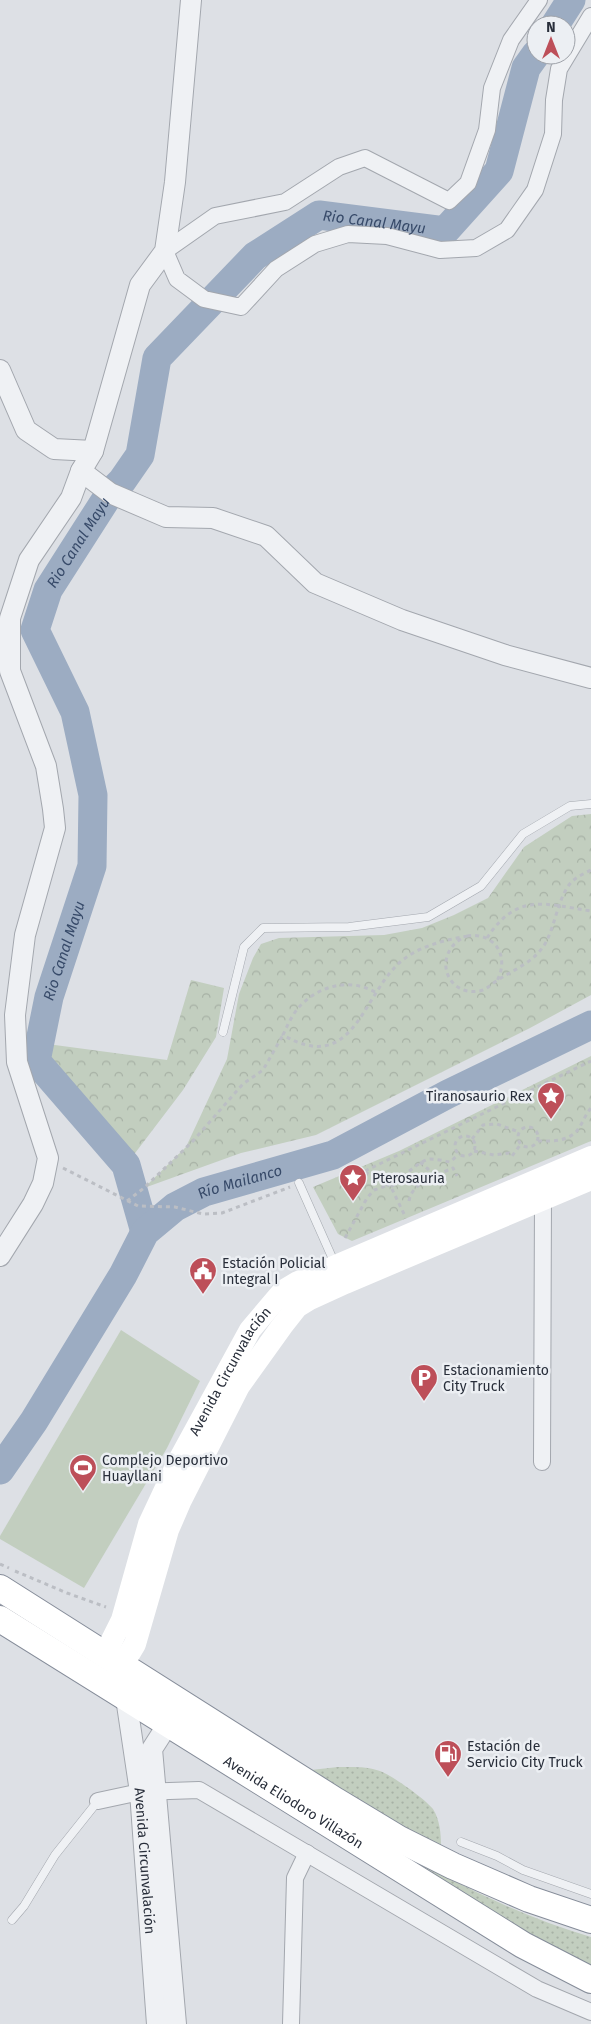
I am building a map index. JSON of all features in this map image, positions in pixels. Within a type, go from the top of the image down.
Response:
[{"type":"highway","name":"Avenida Eliodoro Villazón","points":[[0,1588],[399,1839],[452,1866],[529,1899],[591,1920]]},
{"type":"highway","name":"Avenida Eliodoro Villazón","points":[[0,1619],[523,1945],[591,1980]]},
{"type":"main road","name":"Avenida Circunvalación","points":[[114,1659],[135,1644],[168,1530],[180,1500],[240,1386],[272,1339],[297,1307],[310,1299],[340,1274],[591,1156]]},
{"type":"main road","name":"Avenida Circunvalación","points":[[114,1659],[124,1613],[149,1524],[179,1460],[241,1345],[254,1326],[284,1291],[298,1282],[340,1274],[543,1199],[591,1179]]},
{"type":"street","points":[[191,0],[175,182],[165,251],[177,279],[190,289],[204,299],[241,307],[276,269],[315,244],[348,234],[387,236],[440,250],[476,248],[507,230],[535,190],[553,134],[554,100],[559,69],[591,16]]},
{"type":"street","points":[[0,1256],[44,1183],[48,1158],[17,1062],[15,1015],[25,935],[55,828],[46,766],[10,671],[10,618],[29,560],[71,498],[81,471],[93,450],[140,285],[165,251],[215,216],[286,202],[339,167],[365,158],[449,201],[468,183],[487,130],[492,88],[511,40],[539,0]]},
{"type":"street","points":[[0,370],[26,430],[54,449],[93,450]]},
{"type":"street","points":[[81,471],[110,493],[166,517],[213,518],[266,536],[316,583],[402,620],[505,655],[591,678]]},
{"type":"street","points":[[542,1462],[543,1199]]},
{"type":"street","points":[[254,1326],[272,1339]]},
{"type":"street","name":"Avenida Circunvalación","points":[[126,1698],[148,1791],[176,2024]]},
{"type":"street","name":"Avenida Circunvalación","points":[[157,2024],[148,1791],[152,1749],[168,1724]]},
{"type":"street","points":[[98,1801],[148,1791],[180,1792],[199,1790],[537,1989],[591,2012]]},
{"type":"street","points":[[291,2024],[295,1878],[307,1853]]},
{"type":"lane","points":[[224,1032],[244,947],[263,928],[349,927],[428,916],[482,886],[523,834],[570,806],[591,804]]},
{"type":"lane","points":[[300,1183],[340,1274]]},
{"type":"lane","points":[[12,1920],[24,1906],[55,1855],[98,1801]]},
{"type":"lane","points":[[461,1842],[497,1856],[523,1870],[591,1894]]},
{"type":"path","points":[[468,936],[459,939],[452,945],[447,952],[445,961],[449,978],[455,985],[463,990],[472,992],[490,987],[534,957],[545,944],[569,885],[591,870]]},
{"type":"path","points":[[487,938],[508,914],[528,904],[543,903],[591,911]]},
{"type":"path","points":[[283,1035],[306,1045],[323,1046],[336,1042],[348,1034],[362,1017],[375,992],[400,963],[443,940],[478,936],[487,938],[495,944],[500,952],[502,962],[501,972],[497,981]]},
{"type":"path","points":[[127,1201],[144,1188],[192,1142],[243,1084],[263,1070],[292,1017],[301,1005],[331,986],[349,984],[364,986],[375,992]]},
{"type":"path","points":[[404,1216],[390,1186],[364,1172],[591,1061]]},
{"type":"path","points":[[538,1141],[537,1131],[531,1127],[519,1132],[518,1138],[521,1144],[530,1147],[538,1141],[554,1142],[565,1139],[576,1132],[591,1108]]},
{"type":"path","points":[[472,1139],[483,1125],[497,1124],[519,1132]]},
{"type":"path","points":[[474,1151],[475,1145],[472,1139],[463,1136],[457,1139],[455,1148],[459,1154],[465,1156],[474,1151],[494,1155],[509,1153],[512,1156],[521,1144]]},
{"type":"path","points":[[345,1238],[367,1198],[374,1190],[390,1186],[413,1170],[420,1162],[430,1159],[450,1162],[459,1154]]},
{"type":"path","points":[[48,1158],[138,1206],[175,1207],[203,1214],[222,1213],[300,1183]]},
{"type":"path","points":[[420,1162],[433,1177]]},
{"type":"path","points":[[409,1201],[413,1190],[423,1182],[452,1168],[457,1176]]},
{"type":"path","points":[[0,1564],[67,1593],[124,1613]]},
{"type":"green space","points":[[591,814],[591,995],[530,1028],[316,1135],[241,1153],[144,1188],[186,1147],[227,1059],[239,994],[253,958],[261,944],[279,938],[384,935],[422,928],[488,898],[524,847],[572,816]]},
{"type":"green space","points":[[191,980],[224,988],[216,1037],[183,1090],[126,1165],[36,1061],[40,1043],[167,1060]]},
{"type":"green space","points":[[591,1056],[591,1141],[352,1241],[338,1234],[313,1187],[399,1151]]},
{"type":"green space","name":"Complejo Deportivo Huayllani","points":[[121,1330],[200,1381],[167,1448],[84,1588],[0,1539],[0,1536]]},
{"type":"green space","points":[[338,1767],[375,1769],[393,1778],[416,1794],[435,1813],[440,1827],[441,1846],[418,1836],[311,1770]]},
{"type":"green space","points":[[386,1844],[511,1908],[591,1937],[591,1968],[556,1952]]},
{"type":"waterway","name":"Rio Canal Mayu","points":[[561,15],[571,0]]},
{"type":"waterway","name":"Rio Canal Mayu","points":[[145,1232],[126,1165],[36,1061],[49,997],[92,866],[93,795],[75,712],[35,630],[48,590],[110,493],[122,481],[140,455],[157,358],[255,256],[319,215],[445,231],[499,171],[528,65]]},
{"type":"waterway","name":"Río Mailanco","points":[[0,1470],[34,1421],[123,1275],[145,1232],[175,1207],[204,1192],[333,1155],[448,1094],[591,1025]]},
{"type":"place","name":"Tiranosaurio Rex","points":[[551,1120]]},
{"type":"place","name":"Pterosauria","points":[[353,1202]]},
{"type":"place","name":"Estación Policial Integral I","points":[[203,1295]]},
{"type":"place","name":"Estacionamiento City Truck","points":[[424,1402]]},
{"type":"place","name":"Complejo Deportivo Huayllani","points":[[83,1492]]},
{"type":"place","name":"Estación de Servicio City Truck","points":[[448,1778]]}]
